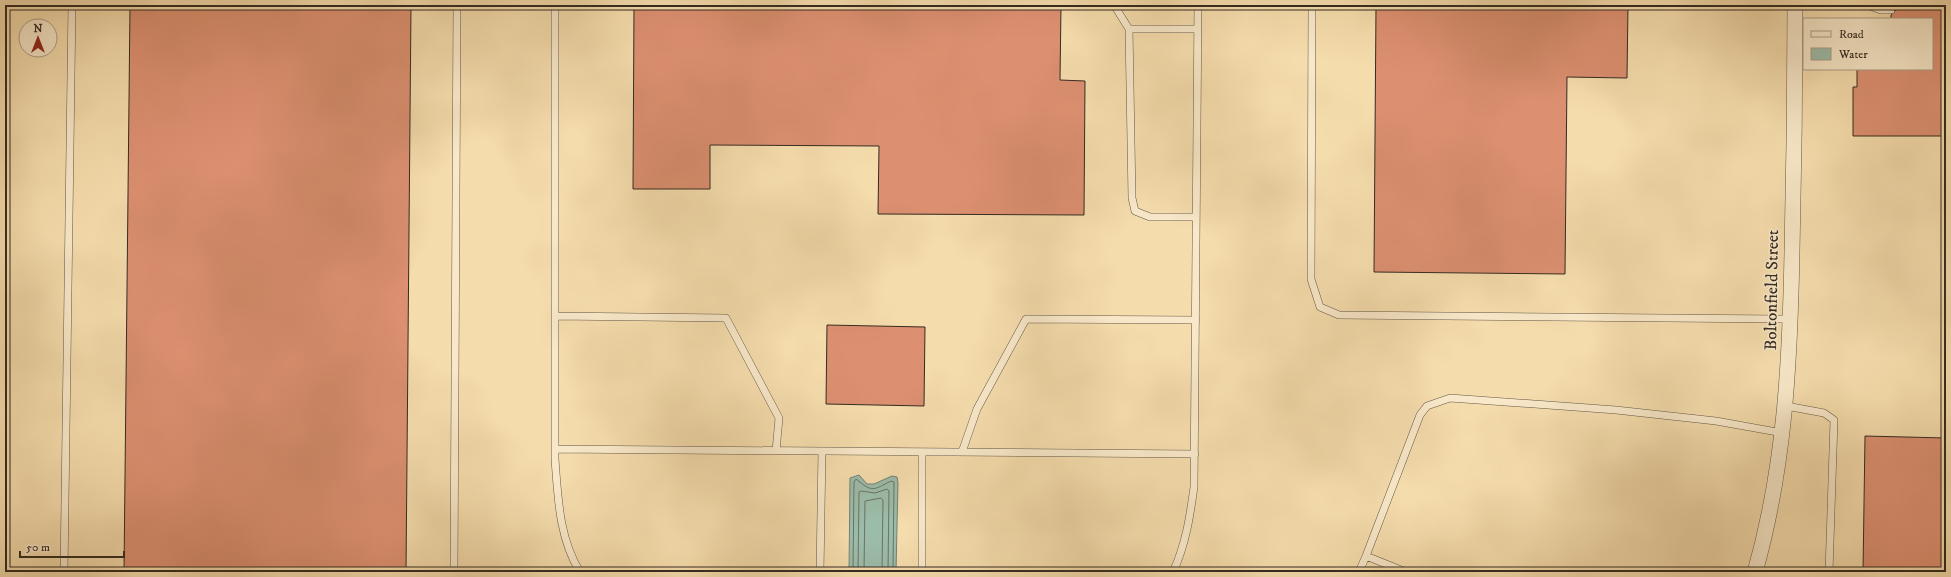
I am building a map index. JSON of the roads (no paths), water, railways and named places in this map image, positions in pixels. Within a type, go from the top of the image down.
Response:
[{"type":"street","name":"Boltonfield Street","points":[[1755,572],[1775,488],[1786,406],[1791,319],[1795,5]]},
{"type":"lane","points":[[64,572],[72,5]]},
{"type":"lane","points":[[454,572],[457,5]]},
{"type":"lane","points":[[555,5],[555,449],[561,524],[572,559],[580,572]]},
{"type":"lane","points":[[1114,5],[1129,29],[1132,198],[1135,211],[1150,217],[1196,217]]},
{"type":"lane","points":[[1173,572],[1180,557],[1188,532],[1194,486],[1198,5]]},
{"type":"lane","points":[[1312,5],[1311,279],[1320,306],[1339,315],[1791,319]]},
{"type":"lane","points":[[1867,5],[1881,10],[1891,10]]},
{"type":"lane","points":[[1129,29],[1198,29]]},
{"type":"lane","points":[[555,316],[726,318],[779,418],[776,451]]},
{"type":"lane","points":[[962,452],[977,409],[1026,319],[1196,320]]},
{"type":"lane","points":[[1359,572],[1420,415],[1427,406],[1450,398],[1616,410],[1716,421],[1783,433]]},
{"type":"lane","points":[[1786,406],[1824,413],[1834,420],[1829,572]]},
{"type":"lane","points":[[555,449],[1195,454]]},
{"type":"lane","points":[[820,572],[822,451]]},
{"type":"lane","points":[[922,452],[922,572]]},
{"type":"lane","points":[[1366,556],[1406,572]]},
{"type":"water","points":[[859,475],[867,484],[874,484],[892,476],[897,477],[896,572],[849,572],[850,478]]}]
